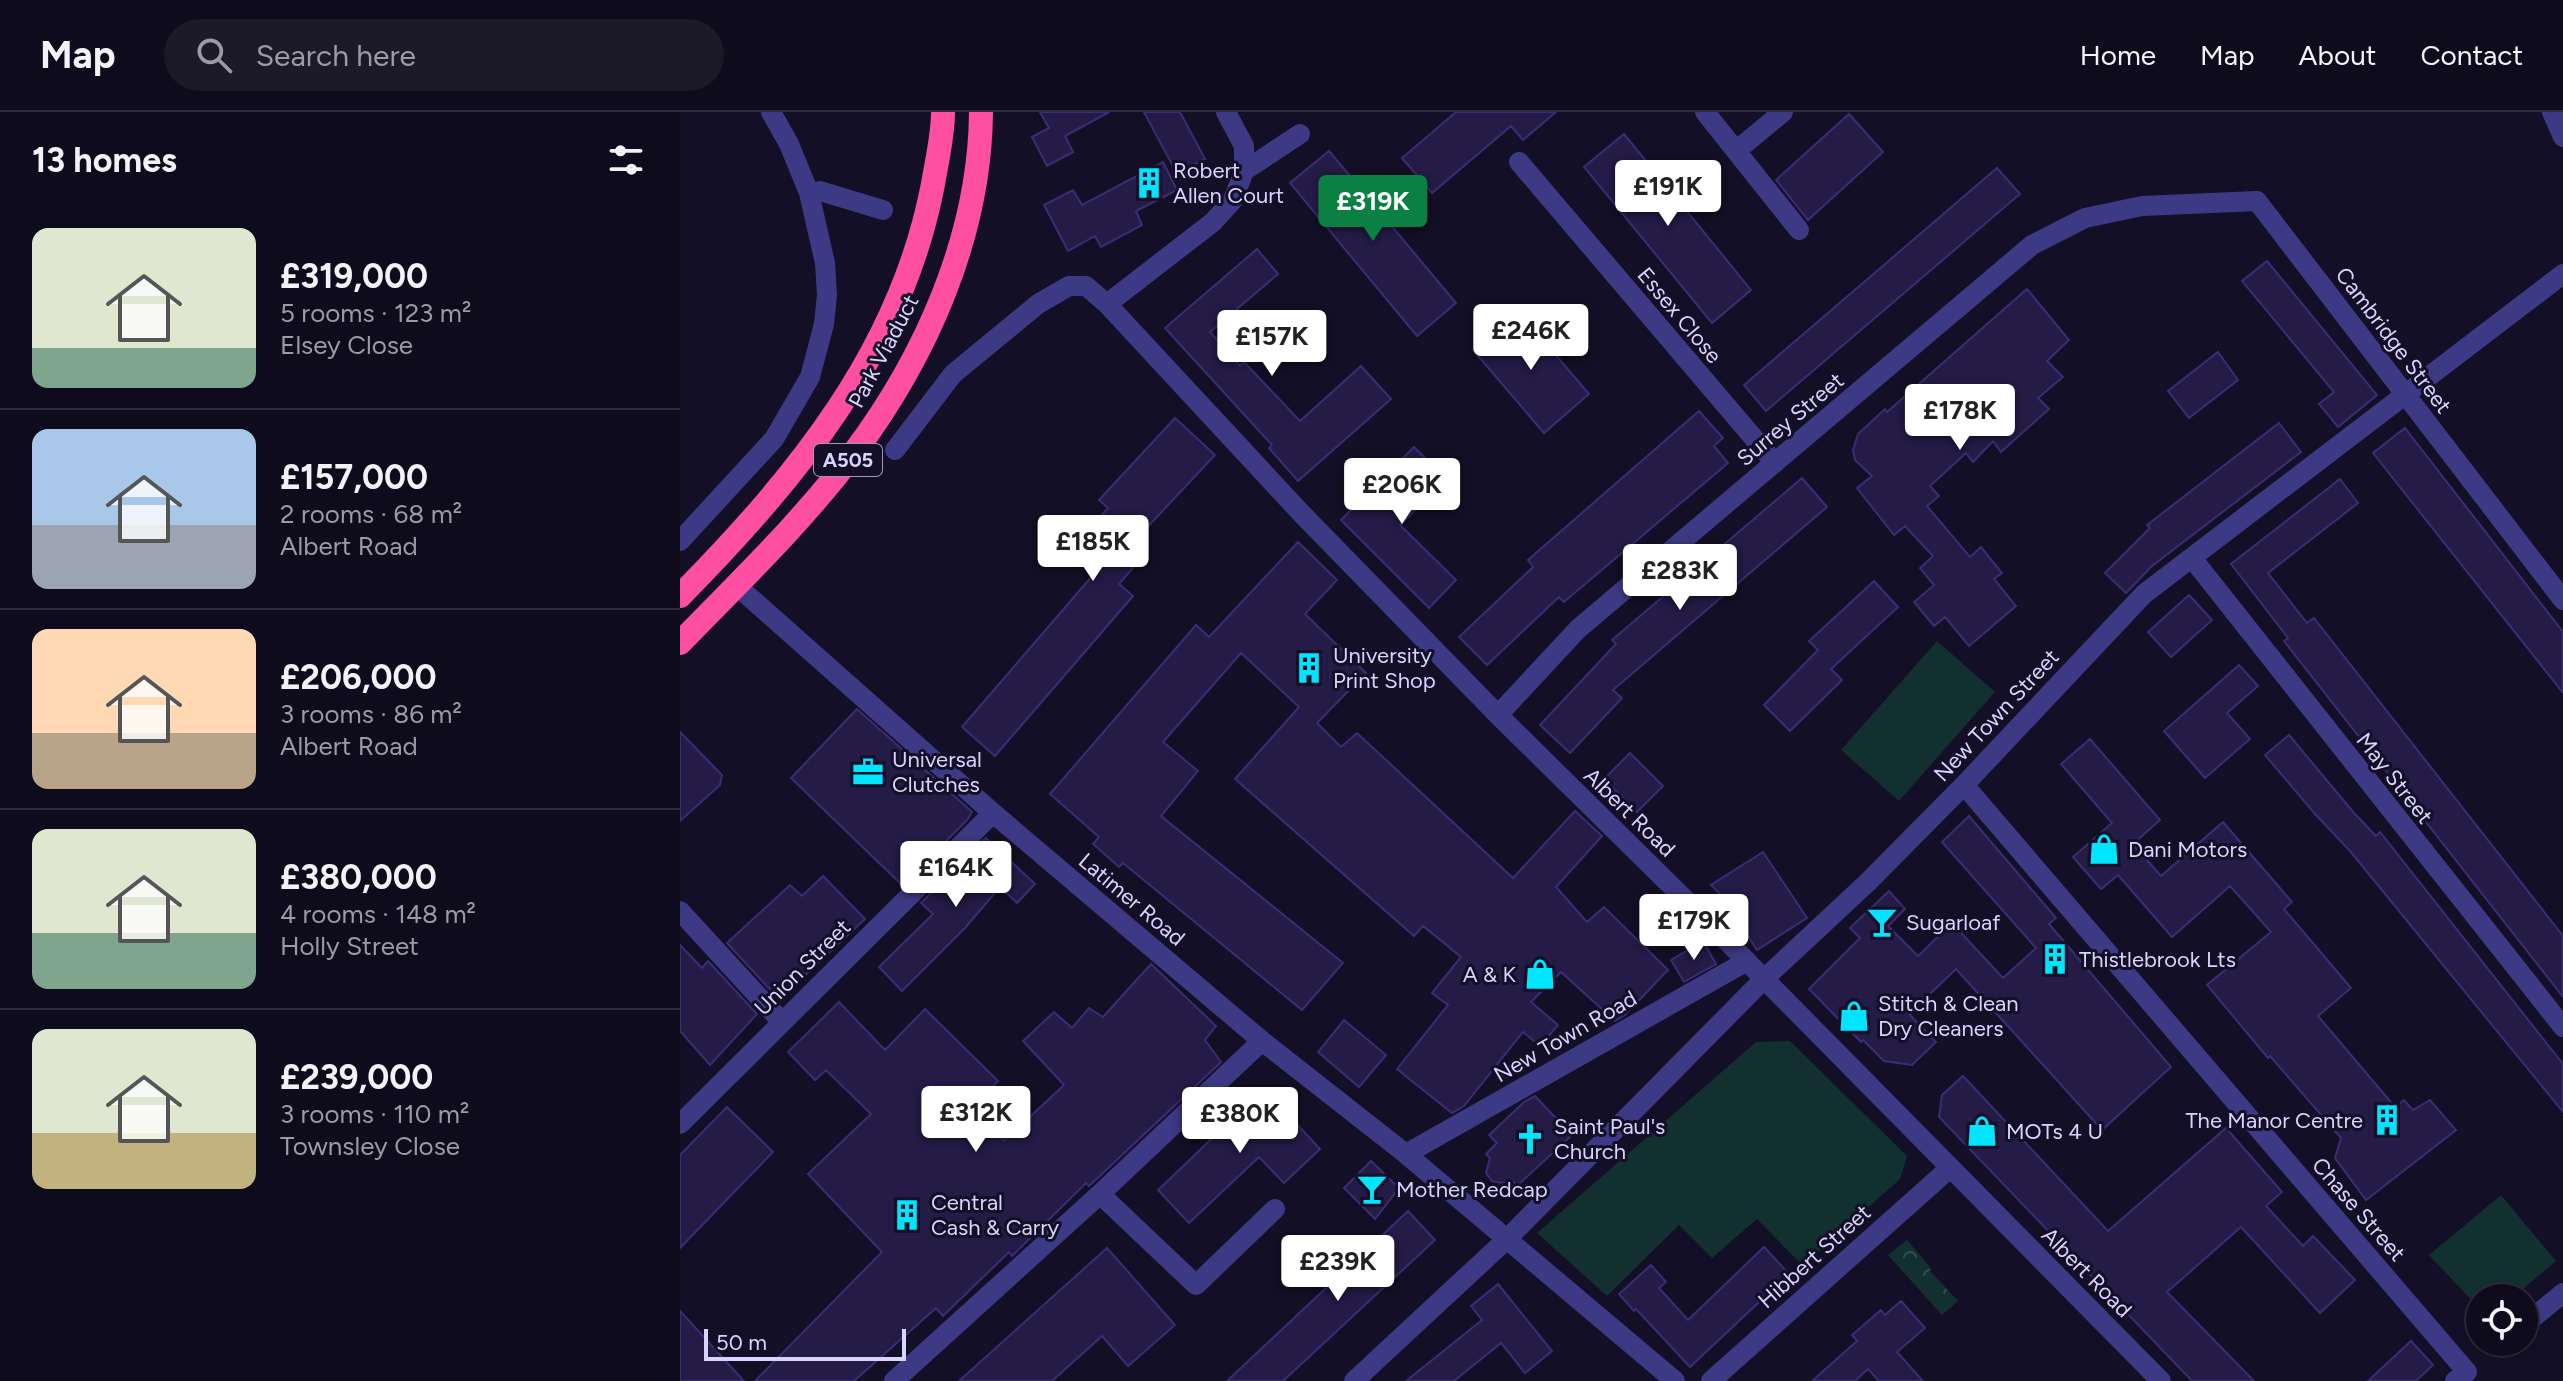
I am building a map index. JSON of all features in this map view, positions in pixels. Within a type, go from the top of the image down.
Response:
[{"type":"highway","name":"Park Viaduct","points":[[680,596],[763,508],[821,436],[865,367],[911,263],[926,216],[943,130],[943,112]]},
{"type":"highway","name":"Park Viaduct","points":[[680,643],[737,586],[842,467],[885,408],[922,343],[953,270],[962,240],[985,117]]},
{"type":"street","points":[[680,541],[774,439],[810,377],[824,324],[827,295],[825,263],[809,193],[789,144],[771,112]]},
{"type":"street","points":[[1107,304],[1213,222],[1233,200],[1244,171],[1244,146],[1226,112]]},
{"type":"street","points":[[1705,112],[1799,230]]},
{"type":"street","points":[[1736,151],[1783,112]]},
{"type":"street","points":[[2552,112],[2563,137]]},
{"type":"street","points":[[1244,171],[1300,134]]},
{"type":"street","name":"Essex Close","points":[[1519,162],[1775,463]]},
{"type":"street","points":[[809,193],[820,191],[883,210]]},
{"type":"street","name":"Cambridge Street","points":[[2142,206],[2257,201],[2563,600]]},
{"type":"street","name":"Surrey Street","points":[[1498,715],[1578,629],[2032,245],[2085,218],[2142,206]]},
{"type":"street","name":"New Town Street","points":[[1354,1381],[1507,1239],[1764,979],[1868,882],[2144,594],[2563,274]]},
{"type":"street","name":"Albert Road","points":[[895,450],[953,374],[1038,304],[1069,286],[1086,286],[1107,304],[1301,513],[1498,715],[1747,961],[2155,1379]]},
{"type":"street","name":"May Street","points":[[2192,558],[2563,1027]]},
{"type":"street","name":"Latimer Road","points":[[737,586],[993,813],[1262,1041],[1406,1154],[1675,1381]]},
{"type":"street","name":"Chase Street","points":[[1964,785],[2461,1376]]},
{"type":"street","name":"Union Street","points":[[680,1124],[993,813]]},
{"type":"street","points":[[680,911],[781,1021]]},
{"type":"street","name":"New Town Road","points":[[1406,1154],[1747,961]]},
{"type":"street","points":[[894,1381],[1100,1194],[1262,1041]]},
{"type":"street","name":"Hibbert Street","points":[[1711,1381],[1950,1168]]},
{"type":"street","points":[[1100,1194],[1196,1285],[1275,1209]]},
{"type":"street","points":[[2538,1314],[2563,1293]]},
{"type":"green space","points":[[1937,641],[1995,692],[1899,801],[1841,750]]},
{"type":"green space","points":[[1790,1041],[1907,1156],[1900,1179],[1803,1266],[1757,1219],[1712,1258],[1679,1225],[1607,1296],[1537,1233],[1756,1042]]},
{"type":"green space","points":[[2501,1195],[2556,1261],[2529,1284],[2466,1284],[2466,1294],[2429,1255]]},
{"type":"green space","points":[[1907,1240],[1958,1301],[1942,1315],[1888,1255]]},
{"type":"building","points":[[1040,112],[1109,112],[1065,136],[1073,152],[1047,166],[1032,137],[1049,128]]},
{"type":"building","points":[[1144,112],[1180,112],[1205,159],[1177,174]]},
{"type":"building","points":[[1456,112],[1556,112],[1523,140],[1511,126],[1432,193],[1402,158]]},
{"type":"building","points":[[1849,114],[1883,152],[1808,220],[1776,180]]},
{"type":"building","points":[[1624,134],[1751,290],[1712,323],[1584,167]]},
{"type":"building","points":[[1329,151],[1456,303],[1417,336],[1290,183]]},
{"type":"building","name":"Robert Allen Court","points":[[1163,162],[1177,190],[1136,211],[1142,225],[1101,247],[1095,236],[1068,251],[1044,205],[1073,190],[1082,205]]},
{"type":"building","points":[[1997,168],[2020,194],[1766,411],[1744,385]]},
{"type":"building","points":[[1257,249],[1278,274],[1210,332],[1240,366],[1244,362],[1300,421],[1361,366],[1391,399],[1298,481],[1269,448],[1272,445],[1165,328]]},
{"type":"building","points":[[2267,261],[2377,395],[2338,427],[2319,404],[2334,392],[2242,281]]},
{"type":"building","points":[[2027,289],[2069,340],[2047,361],[2063,377],[2038,398],[2049,409],[2001,452],[1993,441],[1973,462],[1966,453],[1930,486],[1939,496],[1927,506],[1970,557],[1981,547],[2002,573],[1994,579],[2016,606],[1969,646],[1945,617],[1934,626],[1914,602],[1934,585],[1920,568],[1933,556],[1905,526],[1894,535],[1857,488],[1872,476],[1855,460],[1853,450],[1858,434],[1885,409],[1887,412]]},
{"type":"building","points":[[1518,311],[1589,394],[1544,433],[1473,350]]},
{"type":"building","points":[[2218,352],[2238,380],[2189,418],[2168,391]]},
{"type":"building","points":[[1699,411],[1723,438],[1714,446],[1728,463],[1564,602],[1559,597],[1487,665],[1459,637],[1533,567],[1528,560]]},
{"type":"building","points":[[1175,418],[1215,455],[1124,552],[1137,563],[1119,584],[1133,596],[995,756],[962,727],[1099,568],[1074,547],[1108,508],[1099,500]]},
{"type":"building","points":[[2279,423],[2301,452],[2152,566],[2126,593],[2105,573],[2150,528],[2147,525]]},
{"type":"building","points":[[2405,428],[2563,632],[2563,693],[2373,453]]},
{"type":"building","points":[[1414,447],[1446,479],[1400,525],[1456,580],[1429,608],[1341,520]]},
{"type":"building","points":[[1802,478],[1827,507],[1613,690],[1622,698],[1570,753],[1540,725],[1616,644],[1612,640]]},
{"type":"building","points":[[2340,479],[2358,503],[2268,573],[2307,623],[2314,618],[2563,936],[2563,997],[2284,641],[2288,638],[2231,564]]},
{"type":"building","points":[[1298,542],[1337,580],[1305,614],[1366,673],[1317,723],[1341,747],[1357,733],[1513,878],[1575,811],[1602,836],[1556,887],[1587,922],[1604,907],[1668,970],[1625,1015],[1615,1021],[1561,972],[1531,1002],[1558,1025],[1540,1046],[1523,1032],[1464,1106],[1452,1113],[1397,1069],[1448,1005],[1432,993],[1461,957],[1423,926],[1414,936],[1235,779],[1299,707],[1241,653],[1163,742],[1198,771],[1161,816],[1343,963],[1302,1010],[1123,863],[1119,867],[1093,844],[1099,837],[1050,794],[1196,625],[1209,637]]},
{"type":"building","points":[[1874,581],[1898,607],[1831,669],[1842,680],[1790,731],[1764,705],[1818,650],[1809,641]]},
{"type":"building","points":[[2189,595],[2212,620],[2171,657],[2148,632]]},
{"type":"building","points":[[2239,665],[2258,686],[2227,713],[2250,739],[2205,778],[2164,731]]},
{"type":"building","points":[[857,709],[972,812],[902,885],[791,778]]},
{"type":"building","points":[[680,732],[722,775],[720,785],[680,821]]},
{"type":"building","points":[[2289,735],[2354,813],[2376,836],[2380,832],[2563,1064],[2563,1112],[2350,851],[2265,755]]},
{"type":"building","points":[[2090,739],[2160,820],[2133,844],[2161,876],[2223,822],[2292,902],[2284,909],[2351,988],[2318,1016],[2395,1107],[2404,1100],[2413,1110],[2430,1100],[2456,1130],[2366,1200],[2335,1158],[2341,1138],[2207,985],[2271,932],[2230,886],[2172,937],[2118,875],[2101,889],[2073,857],[2112,823],[2061,764]]},
{"type":"building","points":[[1630,753],[1663,786],[1637,812],[1604,779]]},
{"type":"building","points":[[1969,816],[2056,918],[2049,924],[2171,1067],[2102,1130],[1956,969],[1909,1014],[1936,1042],[1912,1065],[1884,1061],[1809,989],[1860,938],[1850,928],[1889,891],[1905,909],[1888,926],[1918,956],[1952,923],[2003,978],[2036,948],[1942,842]]},
{"type":"building","points":[[986,838],[1035,884],[1017,903],[1000,887],[965,928],[902,991],[879,967],[933,914],[921,903]]},
{"type":"building","points":[[1763,852],[1807,918],[1757,950],[1734,914],[1737,911],[1711,885]]},
{"type":"building","points":[[823,876],[865,919],[782,997],[778,993],[775,995],[727,943],[790,885],[802,896]]},
{"type":"building","points":[[1703,941],[1716,964],[1684,982],[1671,960]]},
{"type":"building","points":[[680,945],[702,968],[708,961],[757,1014],[710,1065],[680,1031]]},
{"type":"building","points":[[1151,964],[1216,1026],[1205,1040],[1221,1062],[1089,1186],[1086,1183],[1012,1256],[1009,1252],[943,1316],[936,1308],[854,1381],[755,1381],[882,1252],[808,1174],[871,1114],[826,1070],[815,1080],[788,1052],[839,1002],[885,1050],[925,1009],[998,1081],[971,1109],[1004,1141],[1064,1085],[1023,1041],[1054,1012],[1072,1028],[1089,1008],[1103,1017]]},
{"type":"building","points":[[1344,1020],[1386,1055],[1359,1087],[1318,1052]]},
{"type":"building","points":[[1963,1076],[2108,1231],[2226,1128],[2282,1192],[2266,1206],[2303,1246],[2313,1236],[2355,1280],[2320,1313],[2241,1227],[2167,1292],[2254,1381],[2192,1381],[1939,1117],[1942,1095]]},
{"type":"building","points":[[1264,1089],[1320,1149],[1284,1183],[1259,1157],[1189,1223],[1158,1190]]},
{"type":"building","name":"Saint Paul's Church","points":[[1535,1096],[1572,1135],[1517,1186],[1512,1180],[1502,1183],[1492,1181],[1486,1173],[1490,1158],[1486,1154],[1497,1143],[1489,1135],[1524,1102]]},
{"type":"building","points":[[727,1107],[773,1152],[680,1248],[680,1155]]},
{"type":"building","name":"Mother Redcap","points":[[1371,1161],[1399,1188],[1375,1219],[1344,1188]]},
{"type":"building","points":[[1408,1211],[1435,1240],[1283,1381],[1227,1381]]},
{"type":"building","points":[[1764,1247],[1789,1274],[1690,1367],[1619,1294],[1651,1265],[1666,1282],[1659,1288],[1688,1320]]},
{"type":"building","points":[[1107,1248],[1175,1325],[1128,1366],[1102,1336],[1052,1381],[959,1381]]},
{"type":"building","points":[[1498,1284],[1552,1351],[1525,1373],[1501,1343],[1454,1381],[1406,1381],[1482,1320],[1471,1306]]},
{"type":"building","points":[[1901,1301],[1925,1328],[1897,1352],[1923,1381],[1879,1381],[1868,1369],[1855,1381],[1812,1381],[1857,1341],[1852,1335],[1881,1310],[1885,1315]]},
{"type":"building","points":[[680,1311],[744,1381],[680,1381]]},
{"type":"building","points":[[2411,1341],[2433,1365],[2416,1381],[2368,1381]]},
{"type":"place","name":"Robert Allen Court","points":[[1149,183]]},
{"type":"place","name":"University Print Shop","points":[[1309,668]]},
{"type":"place","name":"Universal Clutches","points":[[868,772]]},
{"type":"place","name":"Dani Motors","points":[[2104,849]]},
{"type":"place","name":"Sugarloaf","points":[[1882,922]]},
{"type":"place","name":"Thistlebrook Lts","points":[[2055,959]]},
{"type":"place","name":"A & K","points":[[1540,974]]},
{"type":"place","name":"Stitch & Clean Dry Cleaners","points":[[1854,1016]]},
{"type":"place","name":"The Manor Centre","points":[[2387,1120]]},
{"type":"place","name":"MOTs 4 U","points":[[1982,1131]]},
{"type":"place","name":"Saint Paul's Church","points":[[1530,1139]]},
{"type":"place","name":"Mother Redcap","points":[[1372,1189]]},
{"type":"place","name":"Central Cash & Carry","points":[[907,1215]]}]
